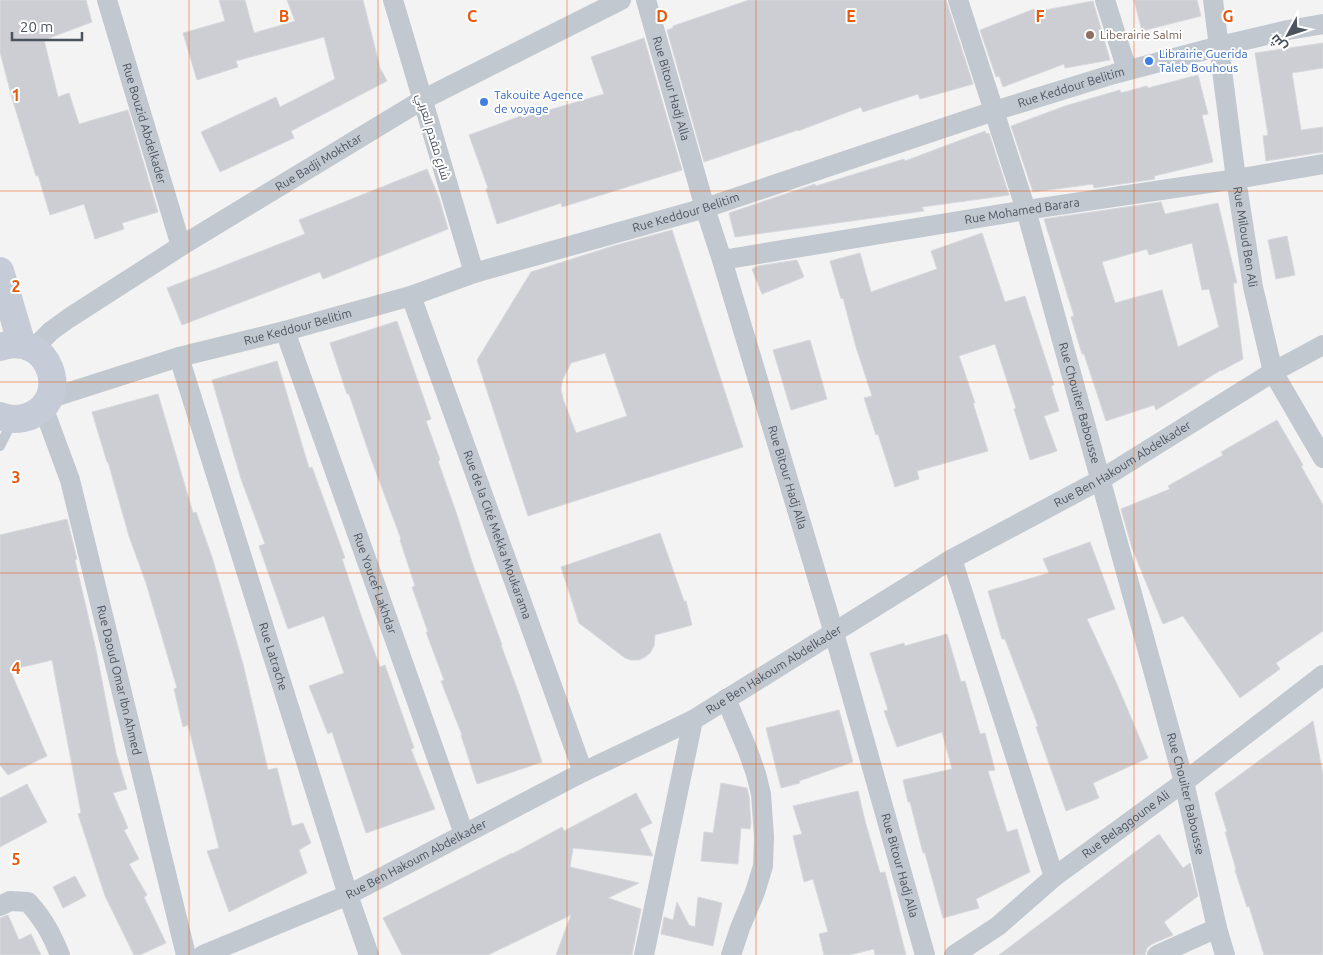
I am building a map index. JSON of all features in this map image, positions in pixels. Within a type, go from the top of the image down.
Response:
[{"type":"street","name":"Rue Bouzid Abdelkader","points":[[108,0],[181,246]]},
{"type":"street","name":"شارع مقدم العربي","points":[[393,0],[474,273]]},
{"type":"street","name":"Rue Badji Mokhtar","points":[[18,347],[51,331],[181,246],[422,100],[621,0]]},
{"type":"street","name":"Rue Bitour Hadj Alla","points":[[646,0],[705,208],[834,633],[925,955]]},
{"type":"street","name":"Rue Chouiter Babousse","points":[[958,0],[1026,210],[1184,782],[1217,928],[1225,955]]},
{"type":"street","points":[[1106,0],[1127,70]]},
{"type":"street","name":"Rue Miloud Ben Ali","points":[[1213,0],[1236,179],[1253,287],[1273,372],[1323,458]]},
{"type":"street","name":"Rue Keddour Belitim","points":[[46,403],[179,357],[285,331],[411,296],[474,273],[705,208],[994,111],[1127,70],[1288,30],[1323,24]]},
{"type":"street","name":"Rue Mohamed Barara","points":[[722,260],[1323,164]]},
{"type":"street","points":[[0,271],[18,347],[42,356],[49,365],[52,376],[52,388],[46,403],[34,414],[25,418],[4,418]]},
{"type":"street","name":"Rue de la Cité Mekka Moukarama","points":[[411,296],[583,772]]},
{"type":"street","name":"Rue Youcef Lakhdar","points":[[285,331],[464,834]]},
{"type":"street","name":"Rue Ben Hakoum Abdelkader","points":[[203,955],[348,895],[583,772],[693,720],[952,558],[1100,480],[1273,372],[1323,345]]},
{"type":"street","name":"Rue Latrache","points":[[179,357],[348,895],[369,955]]},
{"type":"street","name":"Rue Daoud Omar Ibn Ahmed","points":[[46,403],[70,480],[186,955]]},
{"type":"street","points":[[952,558],[1054,877]]},
{"type":"street","name":"Rue Belaggoune Ali","points":[[954,955],[998,926],[1054,877],[1184,782],[1323,676]]},
{"type":"street","points":[[726,699],[756,774],[761,794],[764,836],[763,866],[731,955]]},
{"type":"street","points":[[644,955],[693,720]]},
{"type":"street","points":[[0,906],[10,901],[28,902],[40,914],[50,931],[60,955]]},
{"type":"street","points":[[1157,955],[1217,928]]},
{"type":"lane","points":[[0,446],[4,418]]},
{"type":"building","points":[[0,0],[86,0],[92,22],[44,40],[58,97],[69,93],[79,124],[128,110],[158,212],[122,223],[124,229],[95,239],[84,204],[50,215],[12,98],[0,52]]},
{"type":"building","points":[[219,0],[245,0],[254,33],[295,21],[287,0],[363,0],[380,68],[387,81],[291,131],[294,138],[220,172],[201,132],[276,97],[280,107],[335,79],[324,37],[236,61],[238,67],[197,80],[183,33],[225,21]]},
{"type":"building","points":[[749,0],[946,0],[973,84],[920,99],[918,94],[863,112],[861,107],[798,131],[704,162],[667,30],[673,28],[673,26]]},
{"type":"building","points":[[1134,0],[1197,0],[1201,16],[1142,31]]},
{"type":"building","points":[[1093,1],[1110,60],[1065,68],[1064,64],[1003,87],[999,76],[996,77],[980,30],[1034,9],[1035,12]]},
{"type":"building","points":[[644,38],[682,170],[562,207],[561,203],[497,224],[486,189],[488,188],[469,135],[521,116],[522,118],[604,94],[591,57]]},
{"type":"building","points":[[1323,43],[1323,68],[1292,73],[1301,130],[1323,127],[1323,152],[1266,161],[1263,136],[1268,135],[1255,53]]},
{"type":"building","points":[[1198,75],[1208,114],[1202,115],[1213,162],[1154,176],[1155,179],[1094,188],[1093,184],[1033,192],[1011,126],[1065,106],[1120,90],[1121,93],[1147,86],[1148,88]]},
{"type":"building","points":[[985,131],[986,134],[989,133],[1009,195],[922,207],[924,211],[735,237],[729,213],[815,184],[816,186],[904,159],[905,161]]},
{"type":"building","points":[[427,169],[439,198],[448,229],[323,279],[320,272],[182,325],[167,288],[305,234],[299,220]]},
{"type":"building","points":[[1161,202],[1165,214],[1218,203],[1237,283],[1233,283],[1243,359],[1221,370],[1156,410],[1154,405],[1106,421],[1084,354],[1082,354],[1071,317],[1074,316],[1044,219]],"holes":[[[1192,243],[1202,290],[1209,289],[1219,327],[1178,347],[1162,290],[1115,303],[1102,262],[1147,249],[1149,255]]]},
{"type":"building","points":[[672,230],[743,447],[528,516],[477,360],[531,272],[613,246]],"holes":[[[605,353],[627,416],[576,433],[561,390],[562,381],[571,363]]]},
{"type":"building","points":[[982,233],[1005,302],[1025,296],[1054,385],[1051,386],[1059,411],[1044,416],[1057,451],[1030,460],[1014,409],[1016,408],[995,344],[959,356],[975,403],[973,403],[988,451],[917,471],[919,479],[895,487],[864,398],[872,396],[830,261],[860,253],[871,292],[937,269],[931,251]]},
{"type":"building","points":[[1287,236],[1295,275],[1276,279],[1268,240]]},
{"type":"building","points":[[797,260],[804,277],[762,294],[752,269],[758,266]]},
{"type":"building","points":[[397,321],[431,419],[426,421],[440,460],[438,461],[542,762],[477,784],[462,735],[441,681],[444,680],[412,587],[415,586],[401,539],[330,343]]},
{"type":"building","points":[[810,340],[827,399],[791,410],[773,350]]},
{"type":"building","points":[[277,361],[309,468],[312,467],[345,558],[342,559],[363,621],[380,667],[385,665],[414,748],[411,749],[435,809],[366,833],[332,732],[328,734],[309,686],[344,673],[324,616],[288,629],[259,546],[265,544],[241,479],[212,380]]},
{"type":"building","points":[[158,394],[193,513],[196,512],[212,557],[243,664],[268,770],[277,768],[292,826],[303,823],[311,843],[299,850],[307,873],[229,912],[207,851],[219,848],[188,725],[183,727],[174,689],[177,688],[92,412]]},
{"type":"building","points":[[1277,420],[1323,505],[1323,631],[1276,663],[1280,669],[1240,698],[1183,616],[1163,624],[1132,548],[1121,509],[1170,489],[1168,486],[1223,455],[1221,452]]},
{"type":"building","points":[[67,519],[77,559],[75,560],[96,650],[116,753],[127,789],[113,793],[128,828],[124,830],[139,859],[129,864],[147,895],[144,897],[166,943],[140,955],[134,955],[105,896],[78,814],[81,813],[52,660],[10,670],[47,756],[8,775],[0,765],[0,535]]},
{"type":"building","points":[[660,533],[684,601],[686,601],[692,625],[655,635],[654,646],[650,653],[639,660],[631,660],[625,658],[579,623],[561,567]]},
{"type":"building","points":[[1090,542],[1115,609],[1087,619],[1148,758],[1093,783],[1099,798],[1066,811],[1036,727],[1038,726],[1005,639],[1002,639],[988,591],[1049,573],[1043,559]]},
{"type":"building","points":[[947,634],[961,682],[965,681],[980,734],[985,733],[995,770],[988,771],[1007,832],[1017,829],[1030,872],[976,899],[979,908],[943,918],[903,780],[952,769],[942,732],[897,747],[884,711],[888,710],[870,653],[904,643],[905,646]]},
{"type":"building","points":[[839,710],[853,762],[799,781],[800,783],[781,788],[766,728]]},
{"type":"building","points":[[1313,721],[1323,775],[1323,955],[1264,955],[1249,906],[1247,907],[1235,870],[1225,832],[1227,832],[1215,793]]},
{"type":"building","points":[[721,783],[747,788],[749,796],[751,823],[750,829],[741,828],[738,864],[701,861],[704,832],[713,833]]},
{"type":"building","points":[[27,784],[47,822],[0,847],[0,798]]},
{"type":"building","points":[[858,791],[880,873],[885,872],[906,955],[875,955],[874,949],[849,955],[824,955],[819,934],[828,932],[813,879],[804,882],[793,836],[802,834],[793,806]]},
{"type":"building","points":[[636,793],[652,823],[640,829],[653,856],[573,848],[570,867],[639,883],[608,898],[641,909],[632,955],[556,955],[571,915],[488,955],[402,955],[383,918],[562,827],[564,831]]},
{"type":"building","points":[[1159,834],[1183,868],[1190,863],[1198,896],[1164,922],[1173,935],[1152,944],[1147,948],[1145,955],[999,955]]},
{"type":"building","points":[[75,876],[86,896],[63,908],[53,887]]},
{"type":"building","points":[[698,897],[722,903],[713,946],[661,934],[664,917],[673,920],[677,902],[689,925],[695,927]]},
{"type":"building","points":[[8,915],[19,940],[31,934],[41,955],[0,955],[0,918]]},
{"type":"place","name":"Liberairie Salmi","points":[[1090,35]]},
{"type":"place","name":"Librairie Guerida Taleb Bouhous","points":[[1149,61]]},
{"type":"place","name":"Takouite Agence de voyage","points":[[484,102]]}]
